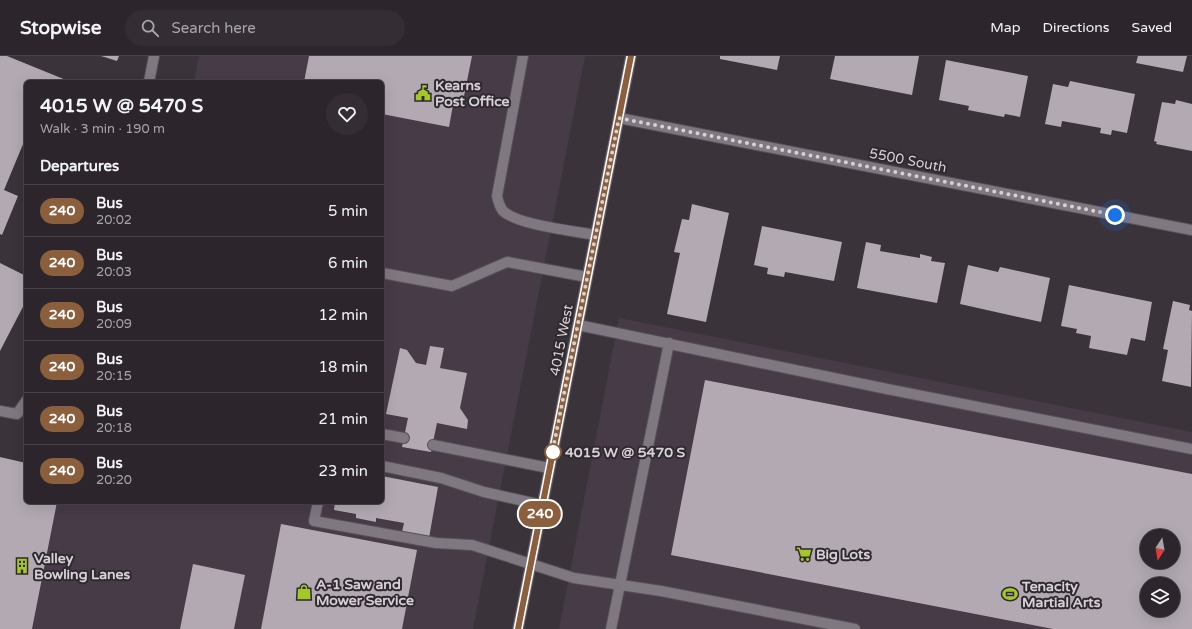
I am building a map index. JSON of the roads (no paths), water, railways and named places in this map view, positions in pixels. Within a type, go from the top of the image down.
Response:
[{"type":"street","points":[[149,80],[154,56]]},
{"type":"street","points":[[523,56],[497,196],[502,210],[512,217],[525,221],[596,235]]},
{"type":"street","name":"4015 West","points":[[518,629],[631,56]]},
{"type":"street","name":"5500 South","points":[[619,118],[1192,230]]},
{"type":"street","points":[[384,273],[452,286],[507,262],[587,277]]},
{"type":"street","points":[[578,325],[895,391],[1192,449]]},
{"type":"street","points":[[611,629],[669,343]]},
{"type":"street","points":[[0,411],[16,414],[24,404]]},
{"type":"street","points":[[384,434],[404,438]]},
{"type":"street","points":[[433,445],[549,468]]},
{"type":"street","points":[[384,466],[441,478],[484,492],[542,505]]},
{"type":"street","points":[[318,504],[314,521],[436,543],[472,545],[574,578],[619,586],[661,591],[855,629]]},
{"type":"place","name":"Kearns Post Office","points":[[423,93]]},
{"type":"place","name":"4015 W @ 5470 S","points":[[553,452]]},
{"type":"place","name":"Big Lots","points":[[804,554]]},
{"type":"place","name":"Valley Bowling Lanes","points":[[22,566]]},
{"type":"place","name":"A-1 Saw and Mower Service","points":[[304,592]]},
{"type":"place","name":"Tenacity Martial Arts","points":[[1010,594]]}]
